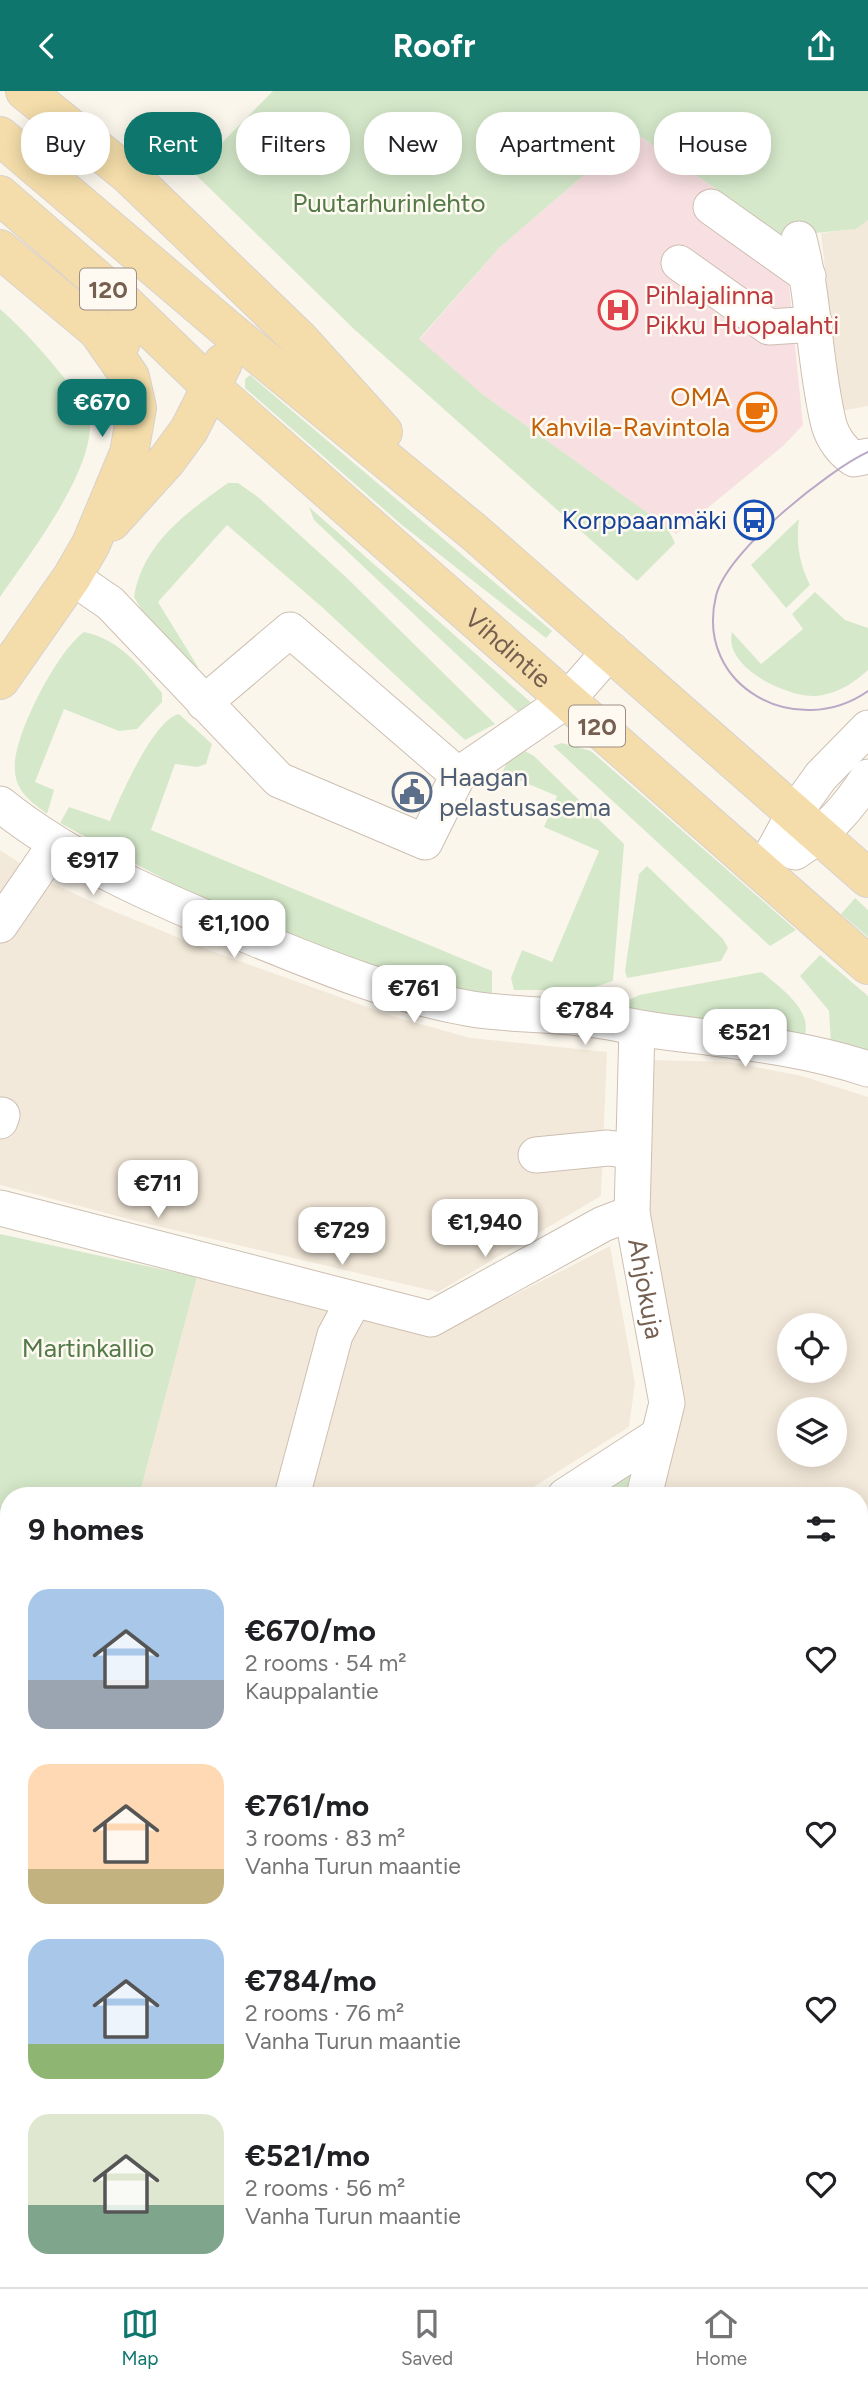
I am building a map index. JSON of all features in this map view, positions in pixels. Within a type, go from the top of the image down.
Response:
[{"type":"main road","points":[[25,91],[130,176],[228,269],[300,340],[474,532]]},
{"type":"main road","name":"120","points":[[0,136],[227,329],[474,532],[809,823],[868,878]]},
{"type":"main road","name":"Vihdintie","points":[[0,195],[123,302],[211,387],[868,965]]},
{"type":"main road","name":"Vihdintie","points":[[0,249],[98,331],[211,387]]},
{"type":"main road","points":[[90,544],[167,460],[189,430],[223,364],[227,329],[228,269]]},
{"type":"main road","points":[[0,680],[72,577],[90,544],[130,453],[137,408],[130,377],[98,331]]},
{"type":"street","points":[[711,207],[808,276]]},
{"type":"street","points":[[799,239],[808,276],[830,428],[844,452],[854,459],[868,456]]},
{"type":"street","points":[[679,263],[769,327],[815,324]]},
{"type":"street","points":[[72,577],[110,603],[279,780],[425,842],[458,775],[568,700],[611,650]]},
{"type":"street","points":[[204,703],[290,630],[458,775]]},
{"type":"street","points":[[809,823],[821,775],[868,728]]},
{"type":"street","points":[[762,872],[809,823],[852,803],[868,777]]},
{"type":"street","points":[[0,804],[55,845],[125,881],[209,920],[350,977],[401,994],[472,1009],[588,1019],[637,1028],[756,1042],[825,1055],[868,1069]]},
{"type":"street","points":[[0,925],[55,845]]},
{"type":"street","name":"Ahjokuja","points":[[637,1028],[632,1213],[667,1403],[646,1487]]},
{"type":"street","points":[[536,1154],[608,1148],[632,1150]]},
{"type":"street","points":[[0,1208],[430,1319],[603,1224],[632,1213]]},
{"type":"street","points":[[294,1487],[335,1335],[354,1300]]},
{"type":"street","points":[[579,1487],[659,1435]]},
{"type":"shaded area","name":"Pihlajalinna Pikku Huopalahti","points":[[640,136],[654,146],[654,175],[696,175],[784,236],[803,425],[783,446],[676,534],[481,393],[419,340],[500,247],[584,175],[640,175]]},
{"type":"shaded area","points":[[868,220],[868,406],[841,411],[821,233],[855,229]]},
{"type":"shaded area","points":[[0,850],[49,882],[106,908],[209,950],[395,1017],[471,1038],[607,1052],[601,1196],[438,1292],[136,1221],[0,1185]]},
{"type":"shaded area","points":[[652,1060],[730,1062],[802,1076],[868,1097],[868,1487],[657,1487],[647,1222]]},
{"type":"shaded area","points":[[610,1246],[635,1383],[629,1427],[533,1487],[141,1487],[197,1277],[436,1335]]},
{"type":"green space","name":"Puutarhurinlehto","points":[[273,91],[868,91],[868,220],[856,229],[784,236],[696,175],[771,175],[771,112],[654,112],[654,146],[640,136],[640,112],[476,112],[476,175],[584,175],[500,247],[419,339],[481,393],[667,527],[675,543],[637,581],[355,330],[196,175],[222,175],[222,143],[236,128],[236,175],[350,175],[350,112],[252,112]]},
{"type":"green space","points":[[0,309],[34,343],[79,396],[86,406],[90,426],[86,450],[62,505],[0,597]]},
{"type":"green space","points":[[250,375],[552,631],[546,638],[402,525],[245,388],[245,379]]},
{"type":"green space","points":[[228,483],[238,483],[258,497],[347,578],[495,724],[465,740],[323,608],[227,525],[158,602],[198,667],[197,672],[144,614],[134,597],[139,578],[157,545],[182,518]]},
{"type":"green space","points":[[309,507],[535,706],[523,717],[314,520]]},
{"type":"green space","points":[[799,519],[799,553],[810,585],[786,608],[751,565]]},
{"type":"green space","points":[[815,592],[845,620],[868,628],[868,670],[844,687],[815,696],[803,695],[774,685],[747,668],[737,657],[732,645],[732,632],[761,664],[803,629],[792,614]]},
{"type":"green space","points":[[84,632],[108,641],[128,655],[162,693],[162,702],[137,729],[119,731],[64,709],[35,782],[54,790],[47,814],[26,796],[19,786],[15,772],[16,757],[28,718],[49,676],[61,657]]},
{"type":"green space","points":[[179,714],[212,744],[206,764],[197,767],[175,764],[151,830],[492,971],[492,996],[391,978],[199,898],[60,823],[69,807],[110,821],[149,744],[169,719]]},
{"type":"green space","points":[[562,743],[591,751],[796,930],[770,946],[553,746]]},
{"type":"green space","points":[[525,751],[534,756],[624,844],[613,981],[585,990],[514,990],[511,978],[522,950],[552,962],[599,851],[544,827],[557,796],[502,773],[507,762]]},
{"type":"green space","points":[[647,866],[723,939],[728,948],[721,961],[627,978],[625,971],[639,874]]},
{"type":"green space","points":[[855,898],[868,910],[868,937],[841,914]]},
{"type":"green space","points":[[820,955],[868,996],[868,1059],[831,1044],[829,1011],[800,976]]},
{"type":"green space","points":[[762,972],[800,1009],[806,1028],[804,1038],[662,1021],[619,1005],[639,995]]},
{"type":"green space","name":"Martinkallio","points":[[0,1234],[197,1277],[141,1487],[0,1487]]},
{"type":"green space","points":[[627,1474],[634,1479],[632,1487],[607,1487]]},
{"type":"tram line","points":[[868,452],[828,476],[805,494],[738,558],[716,596],[713,628],[720,656],[736,679],[757,696],[783,707],[811,710],[840,705],[868,691]]},
{"type":"place","name":"Pihlajalinna Pikku Huopalahti","points":[[618,310]]},
{"type":"place","name":"OMA Kahvila-Ravintola","points":[[757,412]]},
{"type":"place","name":"Korppaanmäki","points":[[754,520]]},
{"type":"place","name":"Haagan pelastusasema","points":[[412,792]]}]
